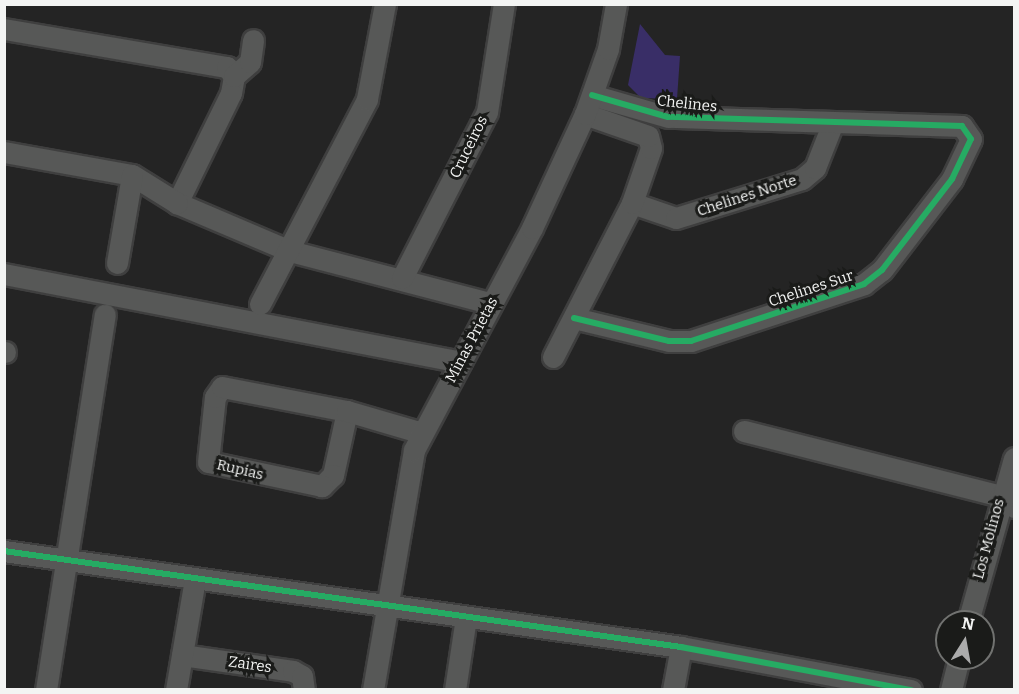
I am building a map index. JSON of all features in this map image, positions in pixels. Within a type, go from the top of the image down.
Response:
[{"type":"street","points":[[260,304],[290,251],[367,99],[385,4]]},
{"type":"street","name":"Cruceiros","points":[[402,278],[486,112],[504,4]]},
{"type":"street","name":"Minas Prietas","points":[[373,690],[408,479],[422,433],[589,104],[616,4]]},
{"type":"street","points":[[4,29],[211,63],[227,67],[234,76]]},
{"type":"street","points":[[177,203],[231,93],[234,76],[250,62],[253,40]]},
{"type":"street","points":[[553,357],[632,203],[651,141],[589,104]]},
{"type":"street","name":"Chelines","points":[[589,104],[668,117],[832,125],[962,126]]},
{"type":"street","name":"Chelines Norte","points":[[632,203],[676,218],[802,179],[815,168],[832,125]]},
{"type":"street","name":"Chelines Sur","points":[[574,318],[669,341],[691,341],[864,284],[882,270],[952,179],[971,139],[962,126]]},
{"type":"street","points":[[4,152],[132,175],[177,203],[229,228],[290,251],[402,278],[490,303]]},
{"type":"street","points":[[117,263],[132,175]]},
{"type":"street","points":[[4,274],[460,362]]},
{"type":"street","points":[[46,690],[105,315]]},
{"type":"street","name":"Rupias","points":[[347,411],[333,475],[322,486],[208,462],[215,397],[222,387],[347,411],[422,433]]},
{"type":"street","points":[[744,430],[1007,501]]},
{"type":"street","name":"Los Molinos","points":[[972,610],[1007,501],[1014,458]]},
{"type":"street","points":[[4,551],[681,647],[911,690]]},
{"type":"street","points":[[176,690],[195,579]]},
{"type":"street","points":[[455,690],[465,617]]},
{"type":"street","points":[[674,690],[681,647]]},
{"type":"street","name":"Zaires","points":[[182,655],[293,671],[302,676],[304,690]]},
{"type":"street","points":[[951,690],[956,670]]},
{"type":"shaded area","points":[[640,24],[665,55],[680,56],[677,99],[641,98],[628,85]]},
{"type":"cycle path","points":[[574,318],[669,341],[691,341],[864,284],[882,270],[952,179],[971,139],[962,126],[668,117],[592,95]]},
{"type":"cycle path","points":[[4,551],[681,647],[911,690]]}]
